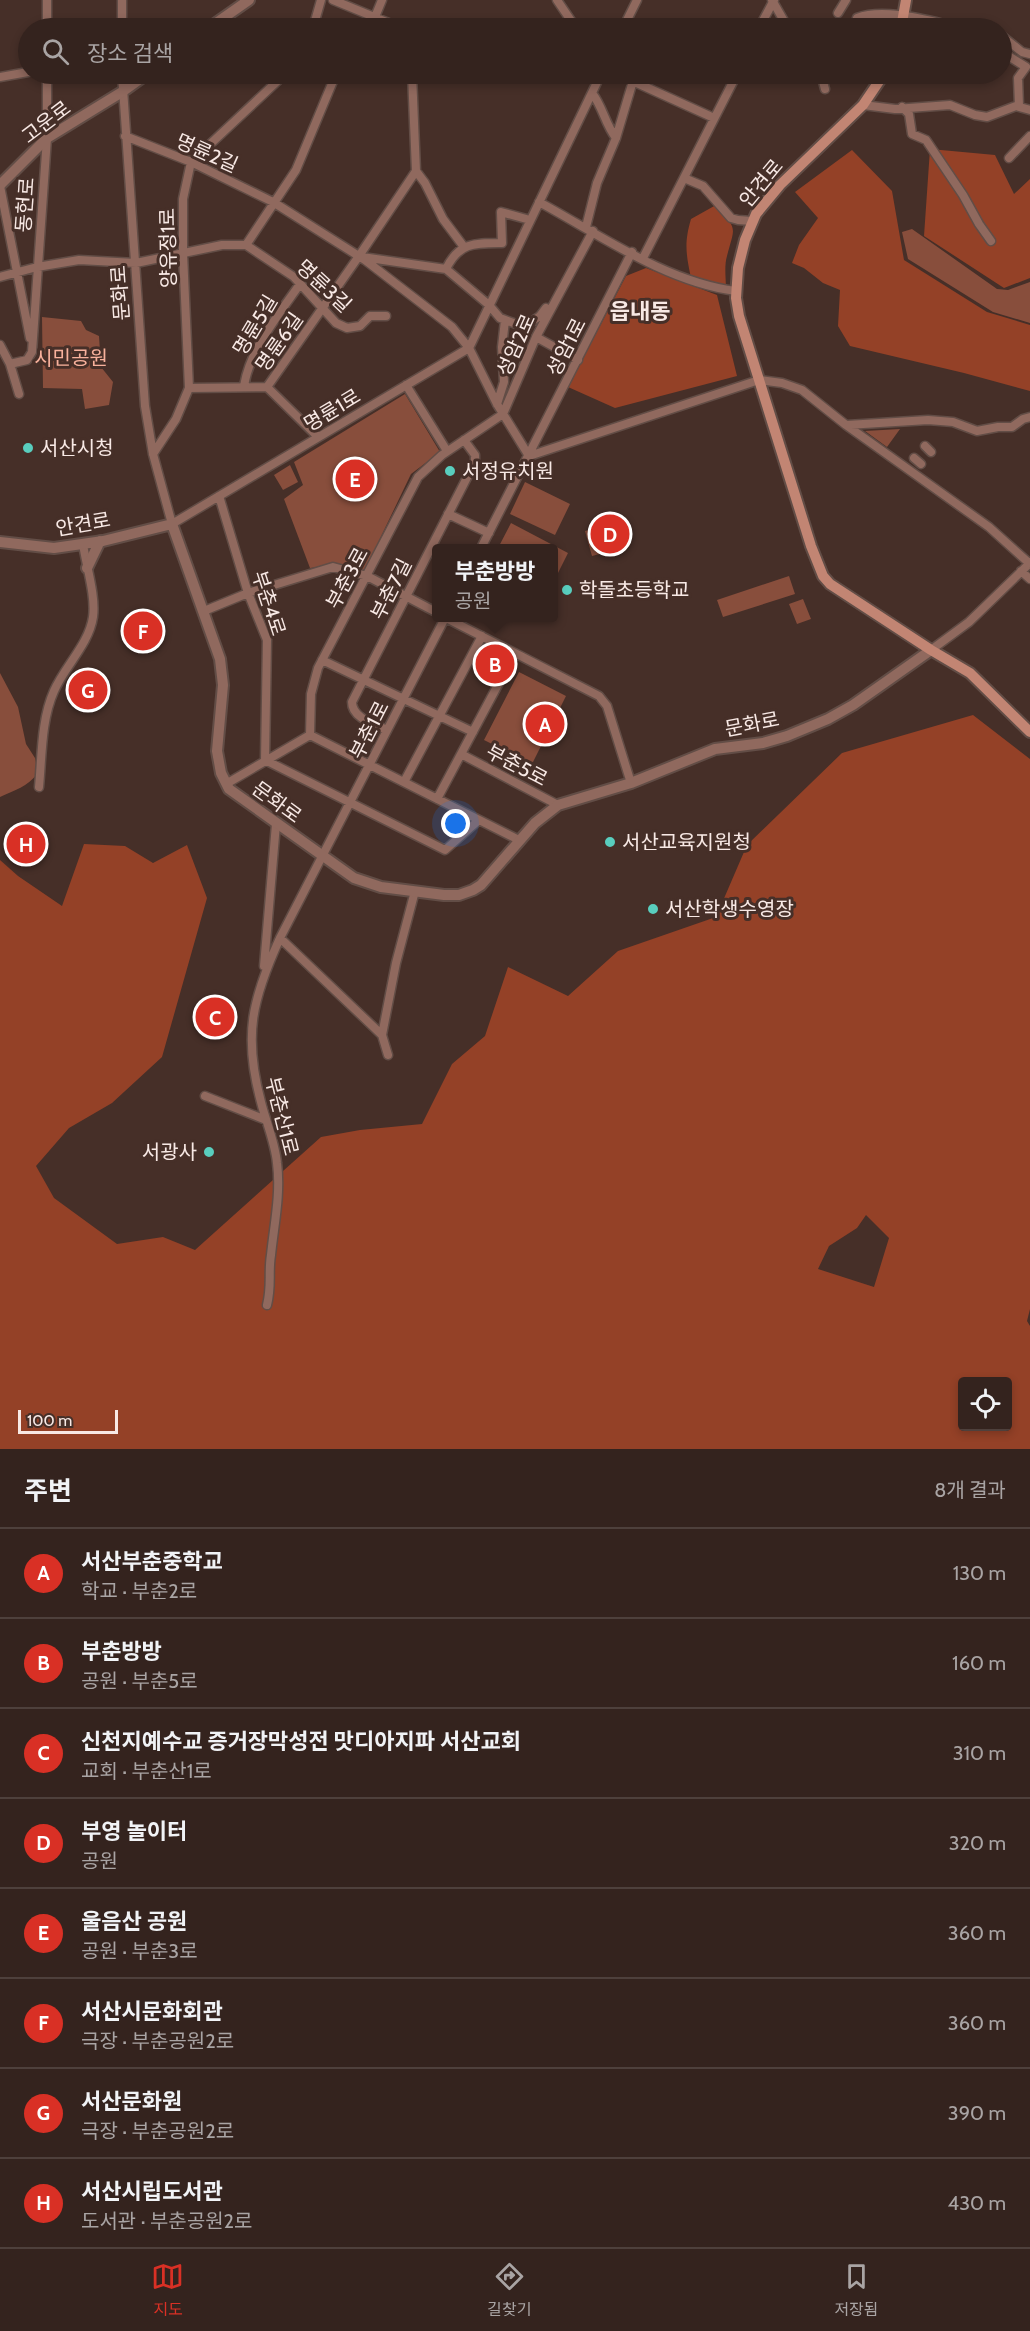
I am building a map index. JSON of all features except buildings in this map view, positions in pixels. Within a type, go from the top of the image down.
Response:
[{"type":"main road","points":[[904,16],[906,0]]},
{"type":"main road","name":"안견로","points":[[876,84],[863,105],[780,185],[752,221],[740,257],[736,291],[739,316],[811,546],[823,576],[844,595],[970,673],[1030,732]]},
{"type":"street","points":[[47,0],[47,18]]},
{"type":"street","points":[[122,0],[122,18]]},
{"type":"street","points":[[223,18],[249,0]]},
{"type":"street","points":[[316,18],[321,0]]},
{"type":"street","points":[[333,0],[379,18]]},
{"type":"street","points":[[375,16],[382,0]]},
{"type":"street","points":[[557,0],[569,18]]},
{"type":"street","points":[[628,18],[637,0]]},
{"type":"street","points":[[838,14],[846,0]]},
{"type":"street","points":[[764,18],[773,1]]},
{"type":"street","points":[[773,1],[782,18]]},
{"type":"street","points":[[857,18],[867,14],[914,18]]},
{"type":"street","points":[[1012,44],[1022,52],[1030,54]]},
{"type":"street","points":[[1012,58],[1026,67],[1018,78],[1019,106]]},
{"type":"street","points":[[0,77],[18,74]]},
{"type":"street","name":"동헌로","points":[[32,349],[46,138],[47,84]]},
{"type":"street","name":"문화로","points":[[122,84],[145,406],[153,454],[172,524],[222,666],[223,685],[218,752],[220,768],[226,784],[239,798],[341,872],[363,882],[414,891],[456,895],[476,889],[535,823],[558,805],[631,783],[715,749],[780,739],[817,724],[852,705],[931,650]]},
{"type":"street","name":"고운로","points":[[0,185],[46,138],[133,84]]},
{"type":"street","points":[[191,162],[274,84]]},
{"type":"street","points":[[0,277],[37,267],[79,260],[136,263],[222,245],[246,245],[296,170],[332,84]]},
{"type":"street","points":[[412,84],[416,171],[425,183],[443,219],[464,247]]},
{"type":"street","points":[[529,456],[497,404],[469,348],[596,84]]},
{"type":"street","name":"성암2로","points":[[503,414],[536,337],[590,229],[597,183],[616,138],[632,84]]},
{"type":"street","points":[[640,84],[714,118]]},
{"type":"street","points":[[643,258],[732,84]]},
{"type":"street","points":[[824,84],[825,89]]},
{"type":"street","points":[[592,93],[598,101],[609,129],[616,138]]},
{"type":"street","points":[[863,105],[895,109],[950,105],[987,117],[1019,106],[1030,110]]},
{"type":"street","points":[[902,107],[909,114],[912,134],[926,140],[991,241]]},
{"type":"street","name":"명륜2길","points":[[125,136],[191,162],[273,202],[359,256],[452,327],[469,348]]},
{"type":"street","points":[[1009,158],[1030,136]]},
{"type":"street","name":"양유정1로","points":[[153,454],[176,419],[189,388],[183,199],[191,162]]},
{"type":"street","name":"명륜6길","points":[[267,387],[416,171]]},
{"type":"street","points":[[684,178],[703,186],[731,218],[752,221]]},
{"type":"street","points":[[0,185],[32,349],[28,359],[10,364]]},
{"type":"street","points":[[539,202],[664,270],[700,283],[736,291]]},
{"type":"street","points":[[497,404],[504,382],[502,346],[505,320],[446,269],[451,259],[471,243],[502,243],[501,212],[530,220]]},
{"type":"street","name":"명륜3길","points":[[246,245],[294,277],[336,323],[347,328],[360,326],[370,316],[386,316]]},
{"type":"street","name":"성암1로","points":[[529,456],[632,252]]},
{"type":"street","name":"명륜2길","points":[[359,256],[446,269]]},
{"type":"street","name":"명륜5길","points":[[244,386],[247,372],[267,331],[300,285]]},
{"type":"street","name":"성암2로","points":[[505,320],[516,324],[531,322],[540,316],[560,291]]},
{"type":"street","points":[[536,337],[578,360]]},
{"type":"street","points":[[0,345],[10,364],[19,394]]},
{"type":"street","name":"명륜1로","points":[[172,524],[469,348]]},
{"type":"street","points":[[484,544],[529,456],[759,380],[782,383],[799,388],[846,425],[989,527],[1029,563],[964,626],[931,650]]},
{"type":"street","points":[[406,385],[447,451]]},
{"type":"street","points":[[189,388],[267,387],[318,437]]},
{"type":"street","name":"부춘3로","points":[[310,735],[312,687],[322,660],[418,477],[447,451],[503,414]]},
{"type":"street","points":[[846,425],[928,420],[953,422],[977,431],[1012,427],[1030,417]]},
{"type":"street","name":"부춘7길","points":[[433,544],[476,459],[464,440]]},
{"type":"street","name":"부춘4로","points":[[219,496],[248,593],[267,640],[265,760]]},
{"type":"street","points":[[448,514],[489,533]]},
{"type":"street","name":"안견로","points":[[0,542],[46,549],[100,541],[172,524]]},
{"type":"street","points":[[87,568],[100,541]]},
{"type":"street","points":[[39,787],[45,723],[50,699],[88,633],[93,619],[94,607],[83,544]]},
{"type":"street","name":"부춘7길","points":[[387,730],[358,715],[352,708],[352,702],[432,545]]},
{"type":"street","points":[[204,611],[248,593],[333,567],[367,576],[432,610]]},
{"type":"street","points":[[1021,571],[1030,579]]},
{"type":"street","name":"부춘1로","points":[[321,857],[444,622]]},
{"type":"street","points":[[454,622],[587,689],[603,700],[608,709],[631,783]]},
{"type":"street","points":[[404,782],[482,636]]},
{"type":"street","name":"부춘5로","points":[[437,799],[515,653]]},
{"type":"street","points":[[322,660],[403,699]]},
{"type":"street","name":"부춘5로","points":[[403,699],[473,732]]},
{"type":"street","points":[[226,784],[310,735],[519,840]]},
{"type":"street","name":"부춘5로","points":[[461,754],[558,805]]},
{"type":"street","points":[[265,760],[446,850],[479,820]]},
{"type":"street","name":"부춘산1로","points":[[264,973],[276,824]]},
{"type":"street","name":"부춘산1로","points":[[267,1305],[272,1286],[270,1258],[277,1212],[278,1166],[252,1065],[252,1019],[264,973],[321,857]]},
{"type":"street","points":[[381,1035],[414,891]]},
{"type":"street","points":[[280,938],[381,1035],[388,1056]]},
{"type":"street","points":[[206,1096],[266,1120]]},
{"type":"green space","points":[[912,229],[997,289],[1008,290],[1030,282],[1030,323],[993,312],[908,259],[902,232]]},
{"type":"green space","name":"시민공원","points":[[42,317],[81,321],[86,330],[99,336],[101,367],[113,382],[109,405],[85,409],[82,389],[43,388]]},
{"type":"green space","points":[[405,394],[440,452],[411,474],[363,574],[337,565],[310,568],[284,499],[303,485],[294,462]]},
{"type":"green space","points":[[900,429],[887,447],[865,431]]},
{"type":"green space","points":[[290,465],[298,482],[283,490],[274,475]]},
{"type":"green space","points":[[525,482],[570,504],[555,535],[510,514]]},
{"type":"green space","points":[[511,523],[551,544],[500,544]]},
{"type":"green space","points":[[617,523],[623,548],[592,556],[585,531]]},
{"type":"green space","points":[[558,548],[568,553],[558,573]]},
{"type":"green space","points":[[789,576],[795,594],[723,617],[717,600]]},
{"type":"green space","points":[[803,599],[811,619],[797,624],[789,604]]},
{"type":"green space","points":[[519,672],[566,696],[532,764],[484,740]]},
{"type":"green space","points":[[0,673],[18,707],[26,744],[35,758],[38,773],[25,785],[0,797]]},
{"type":"shaded area","points":[[930,149],[995,155],[1014,194],[1030,179],[1030,278],[1004,288],[924,236]]},
{"type":"shaded area","points":[[852,150],[892,191],[904,260],[987,312],[1030,325],[1030,391],[850,346],[838,326],[840,290],[823,283],[804,268],[792,263],[799,245],[818,218],[795,192]]},
{"type":"shaded area","points":[[716,205],[733,229],[726,264],[726,290],[691,278],[687,255],[687,235],[691,219]]},
{"type":"shaded area","points":[[646,268],[717,295],[737,376],[615,408],[568,387],[626,276]]},
{"type":"shaded area","points":[[973,715],[1030,759],[1030,1309],[1027,1321],[1030,1326],[1030,1449],[0,1449],[0,860],[18,876],[62,906],[84,844],[125,846],[153,863],[187,845],[207,898],[162,1057],[112,1103],[69,1128],[36,1166],[54,1198],[117,1244],[163,1237],[195,1250],[321,1137],[360,1130],[422,1124],[452,1064],[485,1036],[508,967],[568,996],[618,951],[716,917],[747,845],[842,753]],"holes":[[[866,1215],[889,1238],[874,1287],[818,1269],[829,1246],[857,1228]]]},
{"type":"place","name":"서산시청","points":[[28,448]]},
{"type":"place","name":"서정유치원","points":[[450,471]]},
{"type":"place","name":"울음산 공원","points":[[355,479]]},
{"type":"place","name":"부영 놀이터","points":[[610,534]]},
{"type":"place","name":"학돌초등학교","points":[[567,590]]},
{"type":"place","name":"서산시문화회관","points":[[143,631]]},
{"type":"place","name":"부춘방방","points":[[495,664]]},
{"type":"place","name":"서산문화원","points":[[88,690]]},
{"type":"place","name":"서산부춘중학교","points":[[545,724]]},
{"type":"place","name":"서산교육지원청","points":[[610,842]]},
{"type":"place","name":"서산시립도서관","points":[[26,844]]},
{"type":"place","name":"서산학생수영장","points":[[653,909]]},
{"type":"place","name":"신천지예수교 증거장막성전 맛디아지파 서산교회","points":[[215,1017]]},
{"type":"place","name":"서광사","points":[[209,1152]]},
{"type":"district","name":"읍내동","points":[[640,311]]}]
